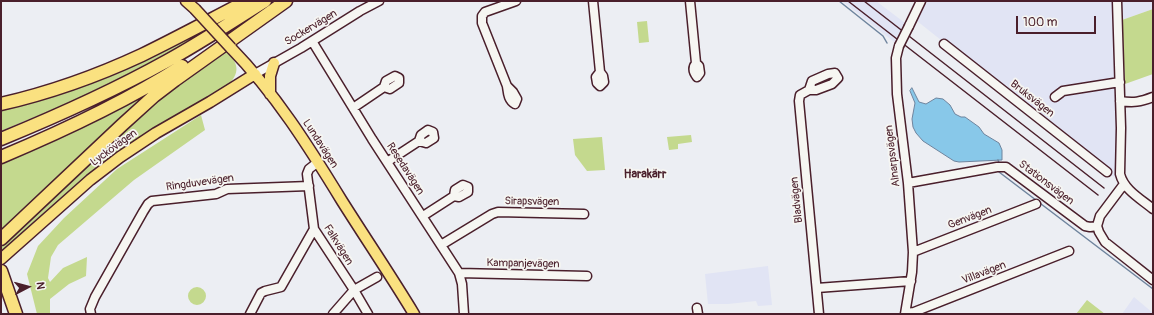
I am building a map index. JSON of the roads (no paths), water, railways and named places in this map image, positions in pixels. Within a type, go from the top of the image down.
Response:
[{"type":"highway","points":[[1,104],[20,100],[58,88],[140,56],[247,1]]},
{"type":"highway","points":[[1,139],[66,111],[167,61],[266,1]]},
{"type":"highway","points":[[1,157],[75,124],[137,92],[285,1]]},
{"type":"highway","points":[[3,238],[154,96],[174,80],[285,1]]},
{"type":"highway","points":[[1,271],[16,314]]},
{"type":"main road","name":"Lundavägen","points":[[186,1],[254,74],[296,129],[414,314]]},
{"type":"main road","points":[[226,92],[234,85],[240,75],[241,65],[234,51]]},
{"type":"main road","points":[[270,94],[270,76],[274,63]]},
{"type":"main road","name":"Lyckövägen","points":[[1,259],[90,180],[120,158],[156,133],[254,74]]},
{"type":"street","name":"Sockervägen","points":[[254,74],[379,1]]},
{"type":"street","points":[[507,86],[482,23],[482,16],[485,12],[516,1]]},
{"type":"street","points":[[594,1],[600,72]]},
{"type":"street","points":[[690,1],[696,63]]},
{"type":"street","name":"Alnarpsvägen","points":[[906,314],[913,264],[913,252],[908,183],[897,94],[896,58],[899,46],[921,1]]},
{"type":"street","points":[[1117,1],[1120,82],[1120,174],[1126,187],[1153,210]]},
{"type":"street","name":"Resedavägen","points":[[312,41],[459,274],[462,284],[464,314]]},
{"type":"street","name":"Bruksvägen","points":[[944,44],[1107,172]]},
{"type":"street","points":[[1055,97],[1063,92],[1120,82]]},
{"type":"street","points":[[353,108],[384,87]]},
{"type":"street","name":"Bladvägen","points":[[809,90],[800,96],[798,101],[819,314]]},
{"type":"street","points":[[1120,101],[1131,103],[1153,97]]},
{"type":"street","points":[[387,162],[419,141]]},
{"type":"street","name":"Falkvägen","points":[[318,162],[308,171],[308,186],[314,229],[368,314]]},
{"type":"street","name":"Stationsvägen","points":[[908,183],[997,167],[1006,167],[1084,226],[1098,226]]},
{"type":"street","points":[[1124,184],[1100,216],[1098,226],[1099,232],[1105,242],[1153,280]]},
{"type":"street","name":"Ringduvevägen","points":[[91,314],[90,309],[95,297],[143,212],[152,201],[216,194],[227,189],[308,186]]},
{"type":"street","points":[[423,216],[454,196]]},
{"type":"street","name":"Genvägen","points":[[913,252],[1036,204]]},
{"type":"street","name":"Sirapsvägen","points":[[441,245],[492,214],[498,212],[584,214]]},
{"type":"street","points":[[250,314],[261,293],[281,287],[285,282],[314,229]]},
{"type":"street","name":"Villavägen","points":[[906,314],[1069,251]]},
{"type":"street","name":"Kampanjevägen","points":[[459,274],[586,276]]},
{"type":"street","points":[[333,314],[354,290],[378,277]]},
{"type":"street","points":[[817,288],[911,281]]},
{"type":"water","points":[[912,88],[919,102],[926,104],[936,98],[943,99],[950,105],[955,114],[965,117],[979,127],[984,134],[999,143],[1002,150],[1002,160],[954,161],[923,141],[913,127],[912,119],[915,103],[910,91]]},
{"type":"waterway","points":[[839,1],[883,36],[887,43]]},
{"type":"waterway","points":[[999,169],[999,172],[1153,289]]},
{"type":"railway","points":[[848,1],[1098,195]]},
{"type":"railway","points":[[864,1],[1104,188]]},
{"type":"district","name":"Harakärr","points":[[645,175]]}]
